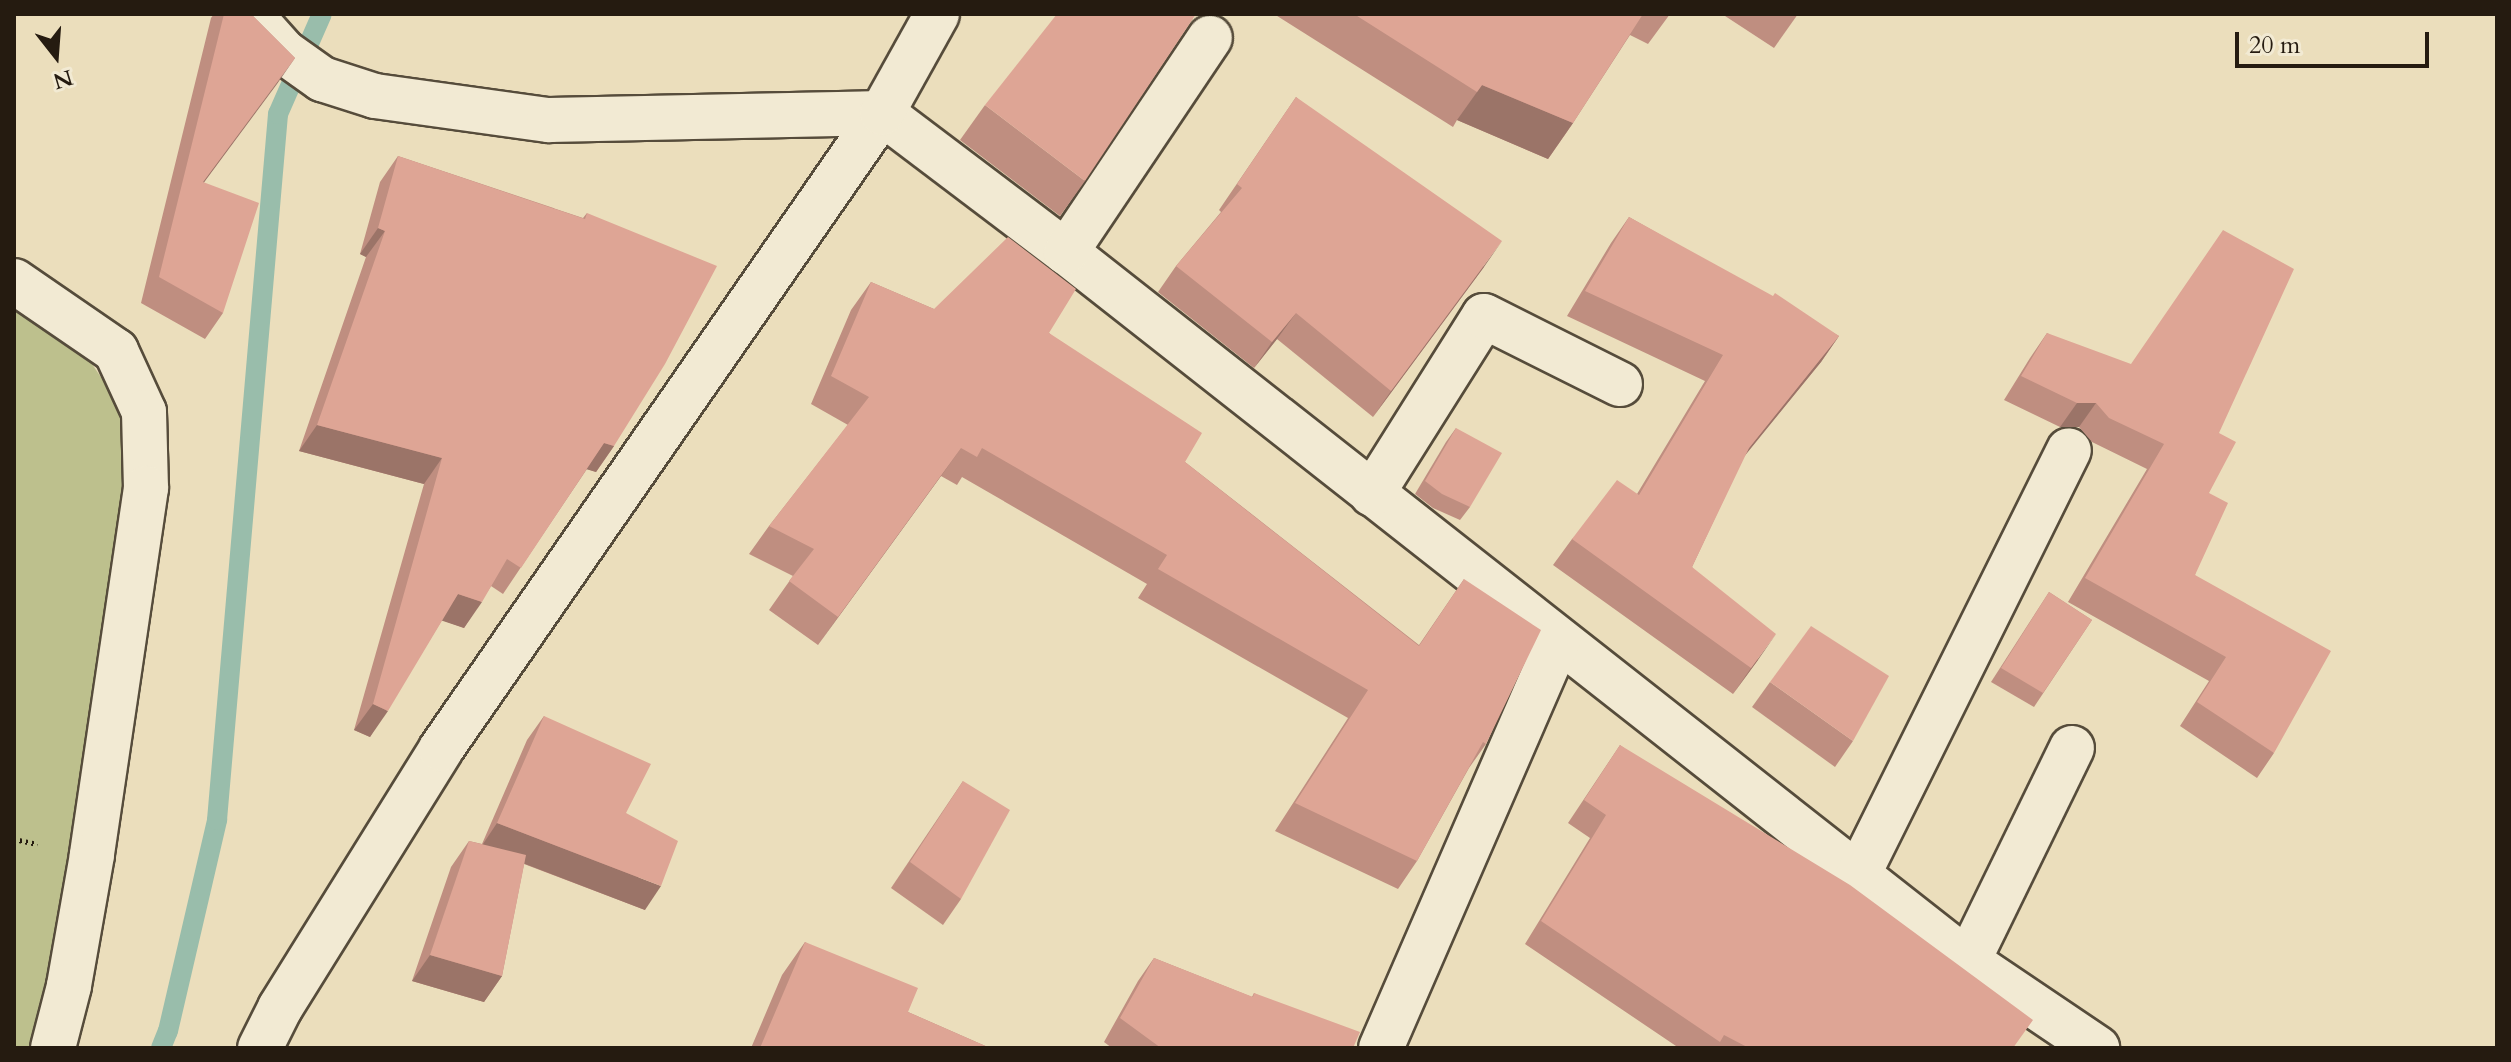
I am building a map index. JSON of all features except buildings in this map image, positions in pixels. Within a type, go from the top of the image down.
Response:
[{"type":"street","points":[[250,14],[284,52],[322,79],[375,96],[549,120],[882,113],[1066,252],[1968,961],[2097,1048]]},
{"type":"street","points":[[260,1048],[280,1008],[441,749],[882,113],[937,14]]},
{"type":"street","points":[[1066,252],[1210,38]]},
{"type":"street","points":[[14,281],[116,351],[144,412],[144,503],[92,855],[69,986],[53,1048]]},
{"type":"street","points":[[1372,494],[1484,316],[1620,384]]},
{"type":"street","points":[[1858,875],[2069,450]]},
{"type":"street","points":[[1381,1048],[1558,640]]},
{"type":"street","points":[[1968,961],[2072,748]]},
{"type":"green space","points":[[14,310],[92,364],[128,417],[116,559],[74,885],[36,1048],[14,1048]]},
{"type":"waterway","points":[[161,1048],[168,1031],[217,820],[278,114],[322,14]]}]
